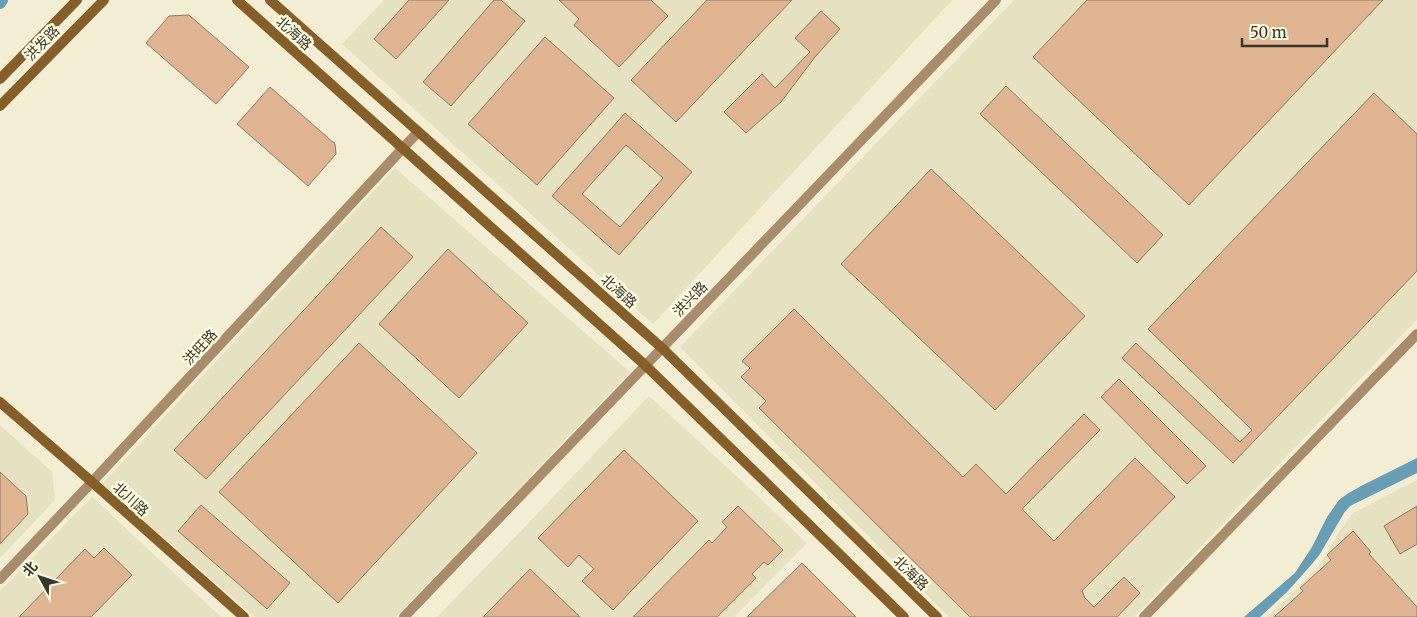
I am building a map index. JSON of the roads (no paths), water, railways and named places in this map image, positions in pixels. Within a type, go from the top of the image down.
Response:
[{"type":"street","name":"洪发路","points":[[0,79],[77,0]]},
{"type":"street","name":"洪发路","points":[[0,106],[104,0]]},
{"type":"street","name":"北海路","points":[[238,0],[645,365],[904,617]]},
{"type":"street","name":"北海路","points":[[270,0],[662,348],[937,617]]},
{"type":"street","name":"洪兴路","points":[[404,617],[996,0]]},
{"type":"street","name":"洪旺路","points":[[0,579],[418,132]]},
{"type":"street","points":[[1144,617],[1417,334]]},
{"type":"street","name":"北川路","points":[[0,402],[244,617]]},
{"type":"water","points":[[1417,458],[1417,473],[1350,506],[1320,554],[1287,592],[1260,617],[1244,617],[1295,573],[1312,547],[1327,517],[1339,500],[1361,486]]}]
